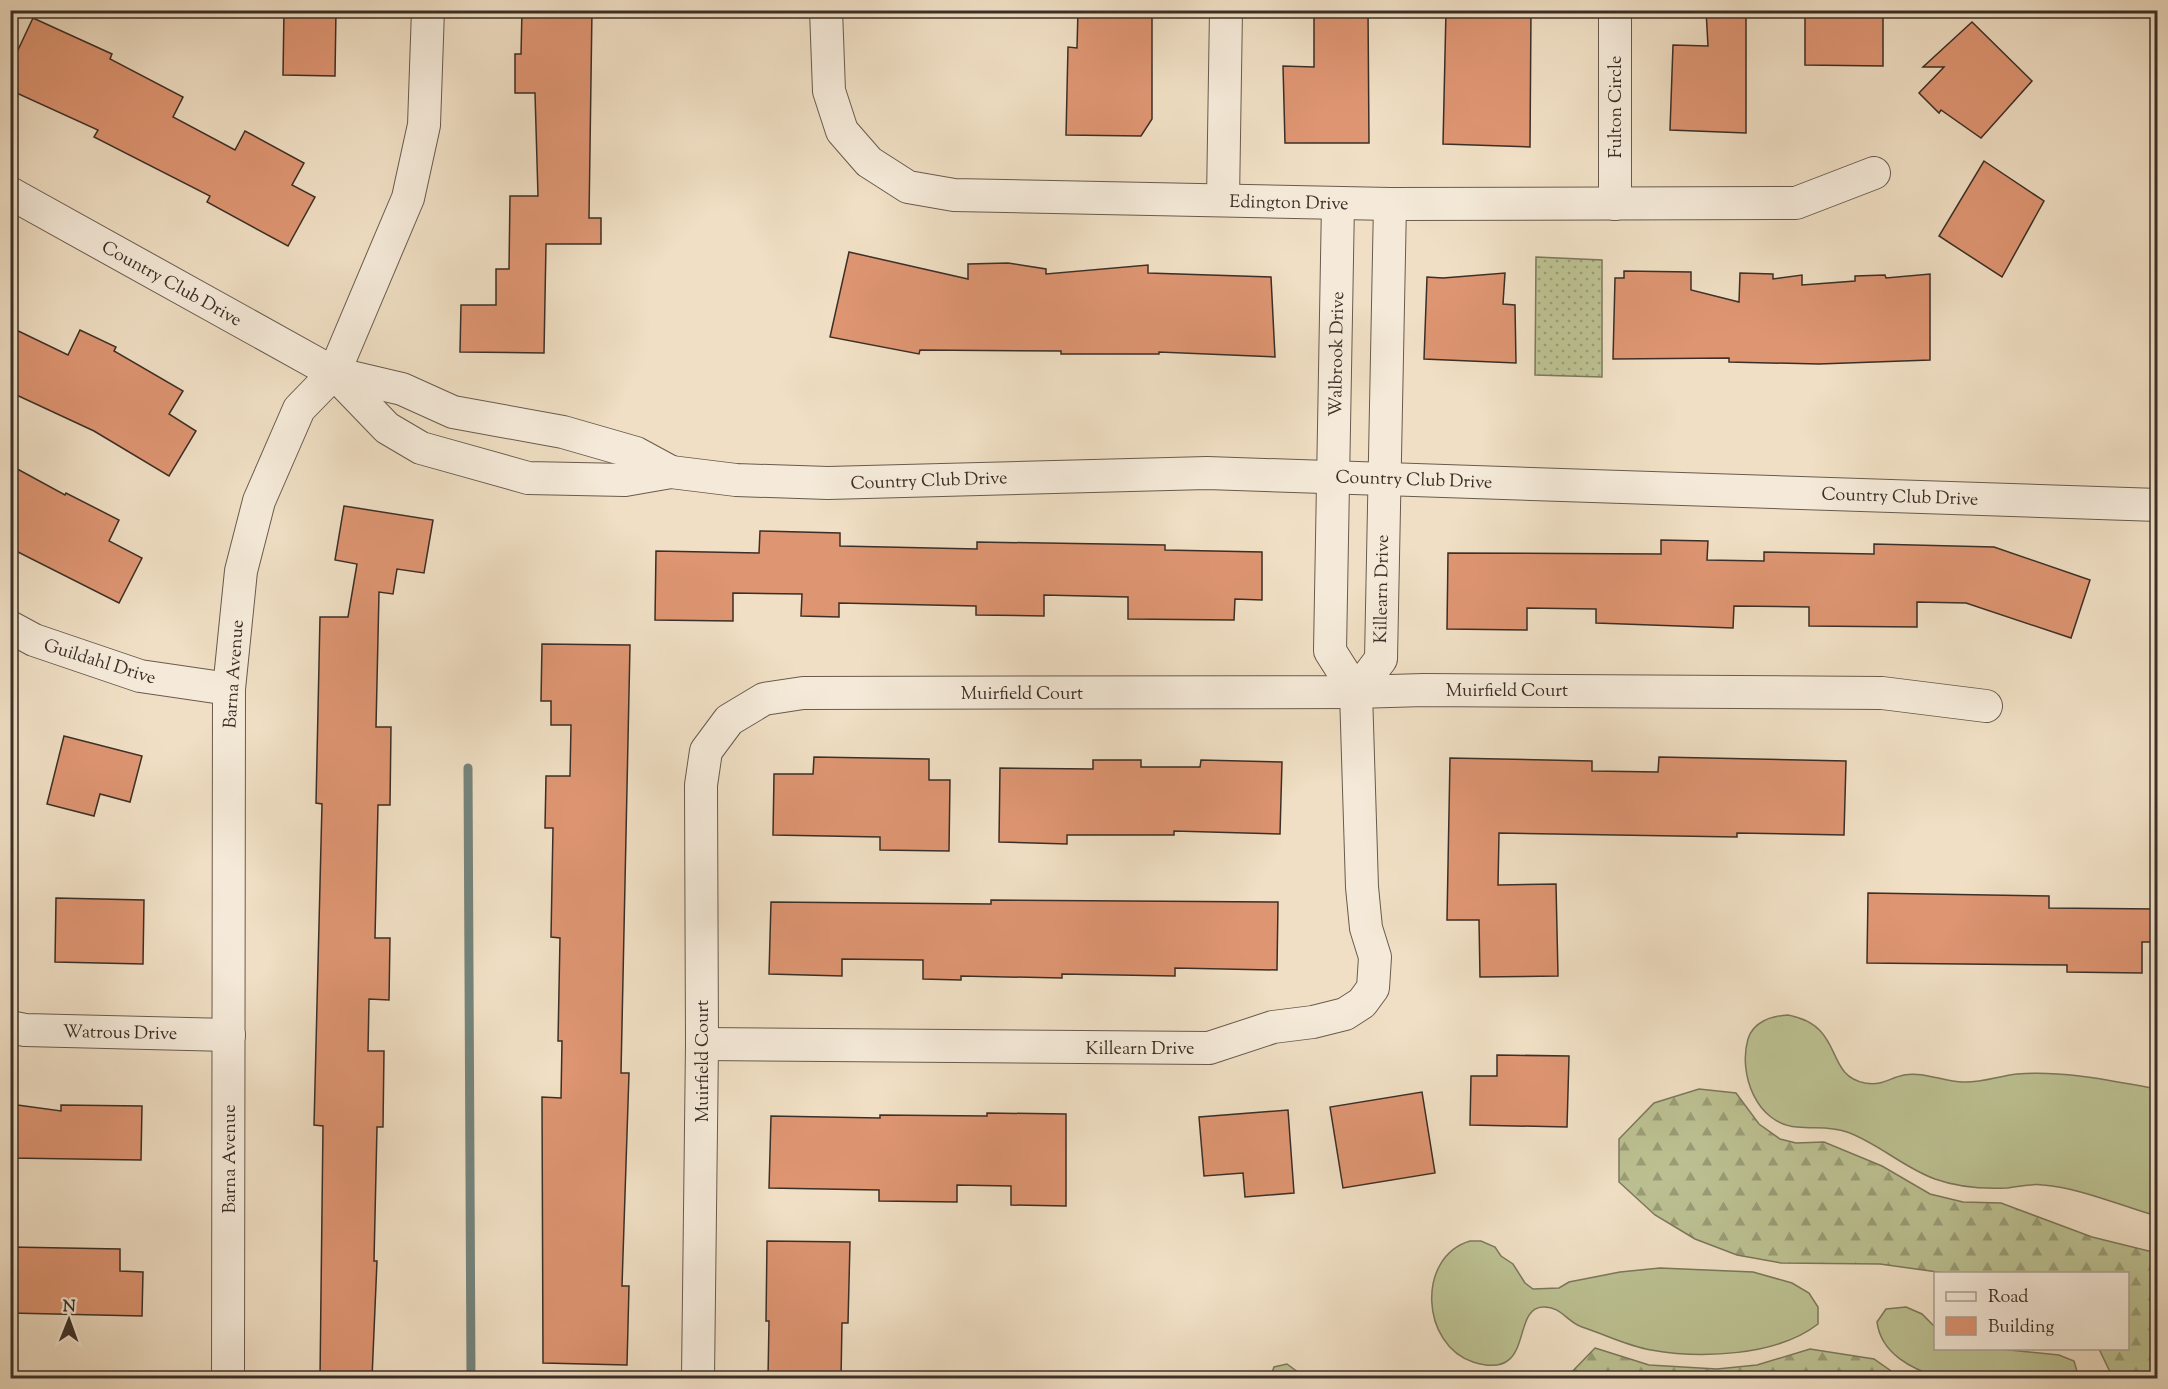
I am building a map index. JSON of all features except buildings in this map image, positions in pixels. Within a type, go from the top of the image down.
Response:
[{"type":"street","name":"Barna Avenue","points":[[228,1378],[229,689],[242,571],[259,501],[299,410],[334,373],[408,198],[424,125],[428,10]]},
{"type":"street","name":"Edington Drive","points":[[826,10],[829,91],[842,131],[869,162],[908,187],[954,195],[1390,204],[1796,203],[1874,173]]},
{"type":"street","points":[[1223,200],[1226,10]]},
{"type":"street","name":"Fulton Circle","points":[[1615,10],[1615,204]]},
{"type":"street","name":"Country Club Drive","points":[[10,193],[334,373],[402,389],[453,412],[562,432],[626,450],[671,472]]},
{"type":"street","name":"Walbrook Drive","points":[[1334,491],[1338,203]]},
{"type":"street","points":[[1384,478],[1390,204]]},
{"type":"street","points":[[1337,308],[1387,310]]},
{"type":"street","name":"Country Club Drive","points":[[334,373],[387,428],[421,448],[528,478],[624,480],[671,472],[736,480],[828,483],[1207,473],[1334,491],[1384,478],[2157,505]]},
{"type":"street","name":"Killearn Drive","points":[[702,1044],[1209,1048],[1273,1028],[1345,1014],[1362,1003],[1373,988],[1375,957],[1366,928],[1362,887],[1356,692],[1381,660],[1384,478]]},
{"type":"street","points":[[1334,491],[1330,651],[1356,692]]},
{"type":"street","name":"Guildahl Drive","points":[[10,627],[34,640],[140,676],[229,689]]},
{"type":"street","name":"Muirfield Court","points":[[698,1378],[702,1044],[701,785],[706,751],[729,720],[764,699],[803,693],[1436,690],[1882,693],[1986,706]]},
{"type":"street","name":"Watrous Drive","points":[[10,1027],[25,1030],[229,1035]]},
{"type":"green space","points":[[1536,257],[1602,260],[1602,377],[1535,375]]},
{"type":"green space","points":[[1788,1015],[1806,1021],[1819,1029],[1827,1039],[1843,1071],[1852,1078],[1865,1083],[1881,1083],[1911,1074],[1956,1082],[1970,1082],[2034,1073],[2088,1077],[2157,1089],[2157,1216],[2086,1193],[2057,1187],[2034,1184],[1989,1188],[1952,1184],[1913,1169],[1869,1142],[1847,1132],[1783,1124],[1771,1117],[1753,1095],[1748,1081],[1746,1052],[1750,1033],[1758,1024],[1775,1017]]},
{"type":"green space","points":[[1699,1089],[1736,1093],[1759,1124],[1780,1139],[1796,1143],[1824,1142],[1882,1166],[1930,1194],[1963,1202],[2001,1203],[2092,1237],[2157,1253],[2157,1378],[2113,1378],[2099,1350],[2129,1350],[2129,1272],[1938,1272],[1880,1264],[1781,1263],[1737,1255],[1695,1239],[1655,1215],[1619,1182],[1619,1139],[1654,1103]]},
{"type":"green space","points":[[1470,1241],[1481,1241],[1495,1247],[1501,1256],[1513,1264],[1525,1283],[1533,1289],[1559,1288],[1569,1282],[1620,1272],[1660,1268],[1753,1272],[1792,1283],[1809,1293],[1818,1307],[1818,1324],[1801,1335],[1760,1349],[1715,1354],[1671,1353],[1633,1346],[1577,1325],[1555,1309],[1543,1307],[1533,1310],[1527,1319],[1514,1354],[1506,1362],[1493,1365],[1473,1362],[1456,1353],[1443,1338],[1435,1320],[1432,1301],[1434,1282],[1440,1264],[1452,1250]]},
{"type":"green space","points":[[1906,1307],[1922,1314],[1934,1326],[1934,1350],[2009,1350],[2059,1355],[2074,1361],[2079,1378],[1940,1378],[1909,1365],[1891,1351],[1880,1333],[1877,1322],[1886,1309]]},
{"type":"green space","points":[[1595,1348],[1649,1365],[1717,1369],[1757,1365],[1810,1349],[1874,1359],[1901,1378],[1566,1378]]},
{"type":"green space","points":[[1287,1364],[1306,1378],[1270,1378],[1274,1367]]},
{"type":"waterway","points":[[468,768],[471,1378]]}]
